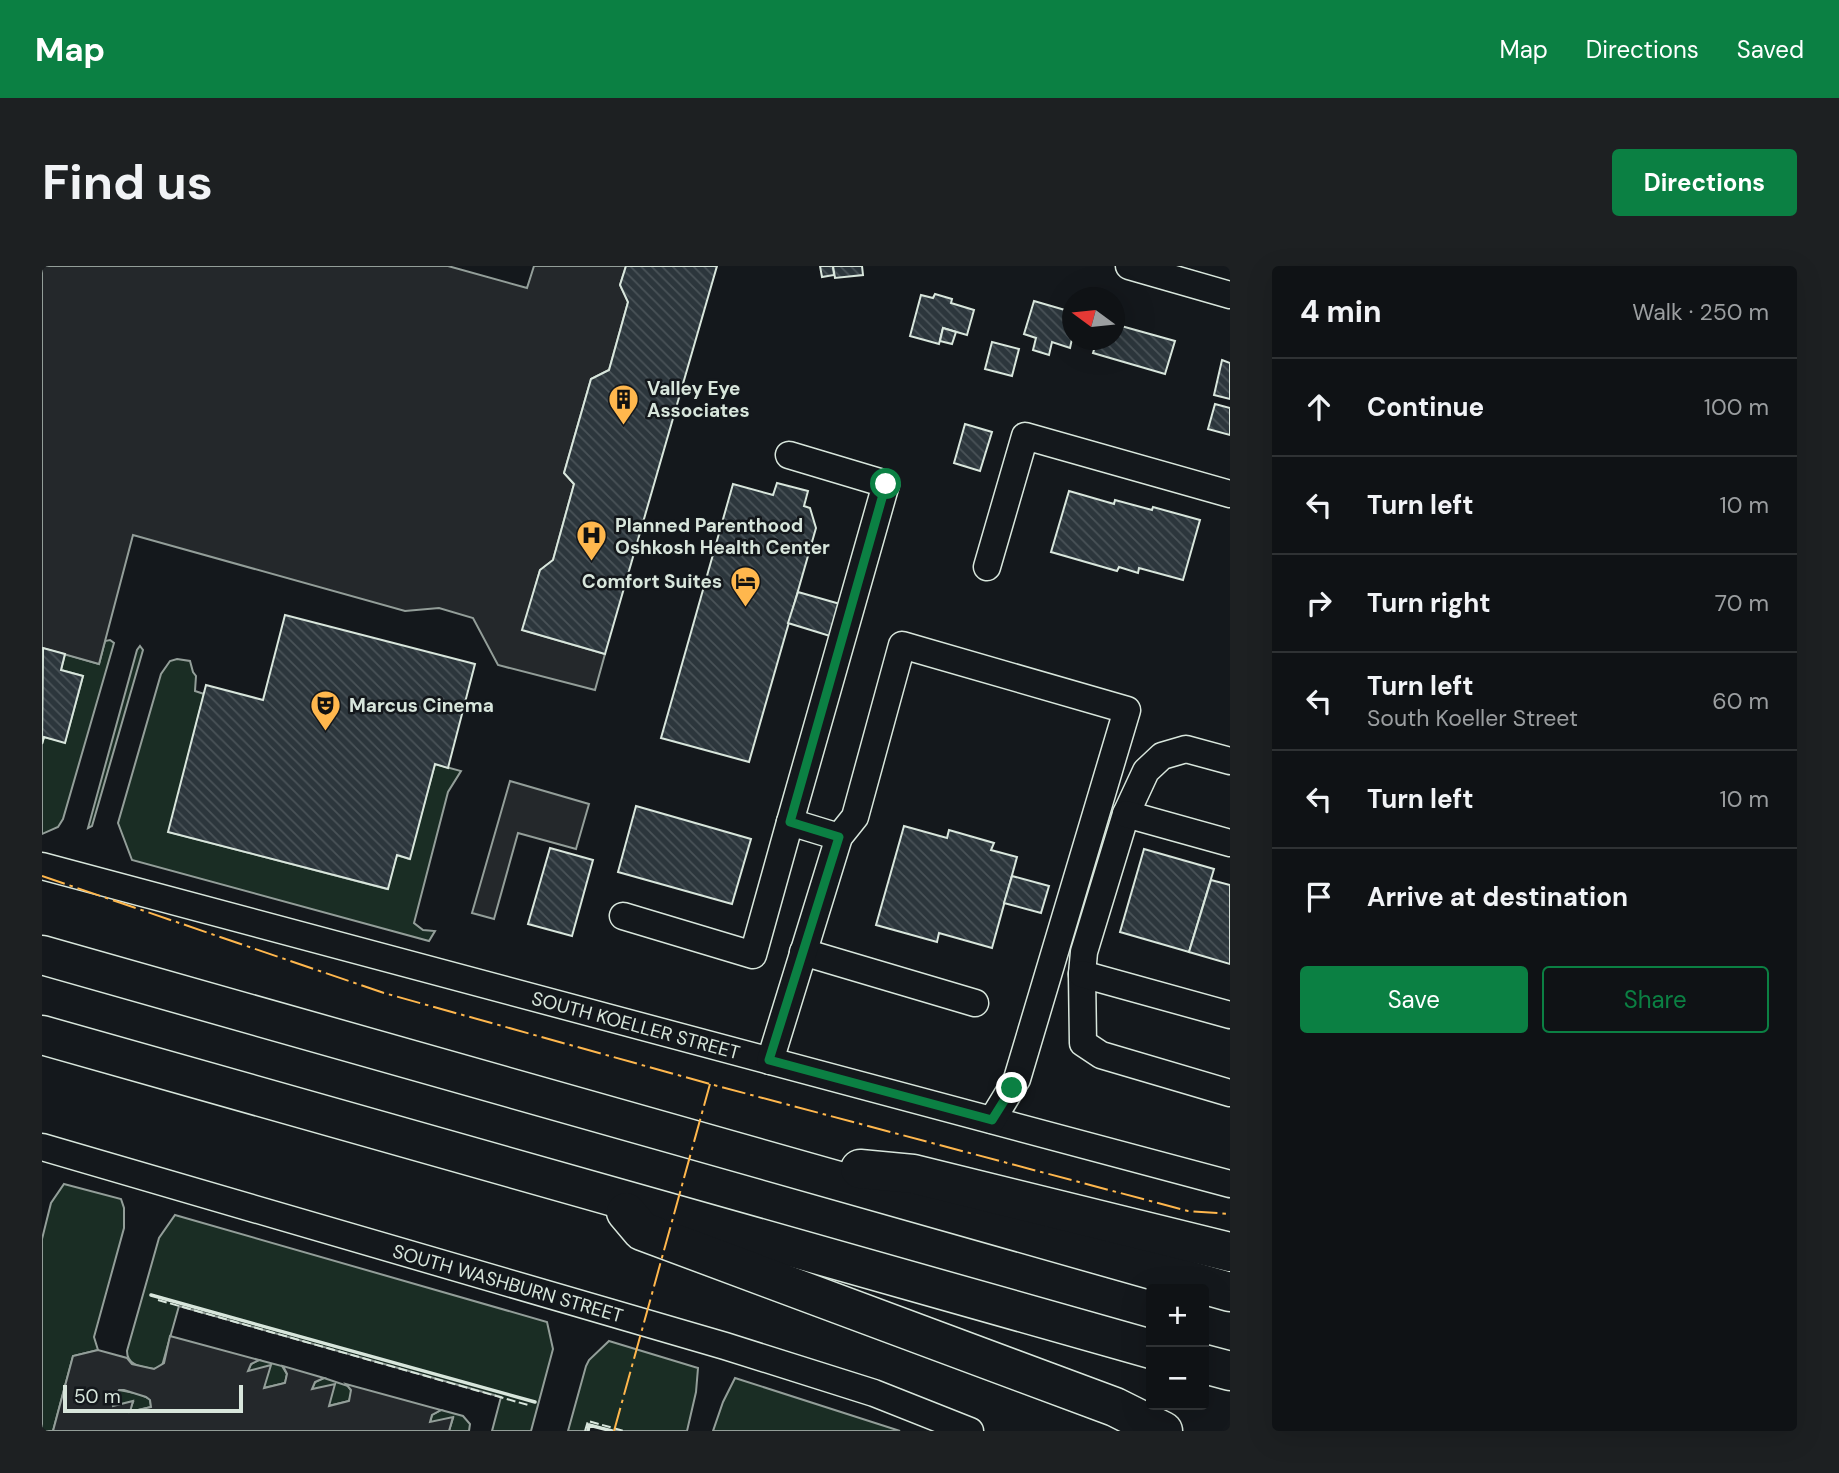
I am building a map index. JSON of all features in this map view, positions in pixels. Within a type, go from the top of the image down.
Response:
[{"type":"highway","points":[[42,955],[1230,1292]]},
{"type":"highway","points":[[42,1035],[1146,1348]]},
{"type":"highway","points":[[767,1160],[913,1174],[1230,1252]]},
{"type":"highway","points":[[613,1197],[642,1231],[1115,1406],[1163,1431]]},
{"type":"highway","points":[[1209,1365],[1230,1371]]},
{"type":"street","points":[[1129,266],[1230,295]]},
{"type":"street","points":[[987,567],[1025,436],[1230,494]]},
{"type":"street","points":[[623,916],[753,955],[886,484],[789,454]]},
{"type":"street","points":[[769,1060],[839,837],[855,817],[902,645],[1127,710],[1017,1079],[992,1120]]},
{"type":"street","points":[[1230,761],[1186,749],[1162,756],[1146,771],[1126,814],[1084,952],[1082,974],[1083,1043],[1101,1055],[1230,1093]]},
{"type":"street","points":[[1126,814],[1230,843]]},
{"type":"street","points":[[790,822],[839,837]]},
{"type":"street","name":"SOUTH KOELLER STREET","points":[[42,866],[1230,1184]]},
{"type":"street","points":[[803,953],[975,1003]]},
{"type":"street","points":[[1082,974],[1230,1015]]},
{"type":"street","name":"SOUTH WASHBURN STREET","points":[[42,1147],[763,1357],[874,1393],[970,1431]]},
{"type":"green space","points":[[105,641],[114,643],[63,819],[58,827],[42,834],[42,744],[44,737],[65,742],[83,676],[61,670],[65,654],[99,664]]},
{"type":"green space","points":[[140,646],[143,650],[92,826],[88,828],[137,650]]},
{"type":"green space","points":[[170,661],[190,661],[196,676],[195,691],[204,694],[169,832],[387,889],[397,855],[409,859],[435,764],[461,771],[448,792],[414,923],[423,930],[435,931],[429,941],[132,860],[118,823],[161,674]]},
{"type":"green space","points":[[64,1184],[121,1199],[124,1228],[94,1337],[98,1350],[73,1356],[53,1431],[42,1431],[42,1239],[51,1203]]},
{"type":"green space","points":[[175,1215],[547,1322],[553,1349],[531,1431],[492,1431],[501,1397],[179,1306],[162,1366],[154,1369],[132,1363],[127,1351],[159,1238]]},
{"type":"green space","points":[[609,1341],[698,1368],[696,1392],[687,1431],[612,1431],[590,1425],[588,1431],[568,1431],[586,1366]]},
{"type":"green space","points":[[259,1360],[282,1366],[287,1374],[285,1383],[264,1388],[248,1371],[251,1364]]},
{"type":"green space","points":[[324,1378],[348,1386],[352,1392],[349,1401],[328,1406],[312,1389],[315,1382]]},
{"type":"green space","points":[[735,1378],[900,1431],[713,1431]]},
{"type":"green space","points":[[119,1390],[150,1399],[151,1407],[129,1412],[133,1402],[113,1406],[112,1401]]},
{"type":"green space","points":[[441,1410],[463,1416],[470,1424],[469,1431],[449,1431],[453,1418],[430,1423],[432,1415]]},
{"type":"shaded area","points":[[42,266],[448,266],[527,288],[534,266],[626,266],[620,285],[628,302],[609,370],[591,379],[564,473],[574,484],[553,560],[540,570],[523,630],[605,654],[595,690],[498,665],[473,618],[439,608],[405,611],[133,535],[99,664],[42,648]]},
{"type":"shaded area","points":[[510,781],[589,804],[576,849],[518,833],[494,919],[472,913]]},
{"type":"shaded area","points":[[170,1336],[259,1360],[251,1364],[248,1371],[271,1365],[264,1388],[285,1383],[287,1374],[283,1366],[324,1378],[315,1382],[312,1389],[335,1384],[329,1406],[349,1401],[351,1390],[346,1384],[441,1410],[432,1415],[430,1422],[453,1417],[449,1431],[53,1431],[73,1356],[98,1350],[127,1358],[132,1364],[154,1369],[164,1363]],"holes":[[[119,1390],[146,1397],[150,1400],[151,1407],[130,1412],[133,1401],[113,1406],[112,1401]]]},
{"type":"building","name":"Valley Eye Associates","points":[[626,266],[717,266],[605,654],[522,630],[540,570],[553,560],[574,484],[564,473],[591,379],[609,370],[628,302],[620,285]]},
{"type":"building","points":[[820,266],[833,266],[834,275],[822,277]]},
{"type":"building","points":[[833,266],[862,266],[863,275],[835,278]]},
{"type":"building","points":[[935,294],[952,299],[951,303],[974,310],[967,335],[943,328],[939,344],[910,336],[921,295],[933,298]]},
{"type":"building","points":[[1034,301],[1062,309],[1062,345],[1052,342],[1049,355],[1033,350],[1036,338],[1024,334]]},
{"type":"building","points":[[1125,327],[1175,341],[1165,374],[1093,353],[1094,350],[1125,350]]},
{"type":"building","points":[[943,328],[956,332],[952,344],[940,341]]},
{"type":"building","points":[[992,342],[1019,349],[1012,376],[985,369]]},
{"type":"building","points":[[1222,360],[1230,363],[1230,399],[1214,395]]},
{"type":"building","points":[[1215,404],[1230,408],[1230,435],[1208,429]]},
{"type":"building","points":[[965,424],[992,432],[980,471],[954,463]]},
{"type":"building","name":"Comfort Suites","points":[[777,483],[808,491],[804,506],[810,508],[816,528],[749,762],[661,738],[733,484],[773,495]]},
{"type":"building","points":[[1069,491],[1114,504],[1115,500],[1152,510],[1153,507],[1200,520],[1183,580],[1139,568],[1138,573],[1119,567],[1117,571],[1051,552]]},
{"type":"building","points":[[798,592],[840,604],[830,636],[788,623]]},
{"type":"building","name":"Marcus Cinema","points":[[285,615],[475,664],[448,768],[435,764],[410,859],[397,855],[388,889],[168,832],[206,685],[263,700]]},
{"type":"building","points":[[43,648],[65,654],[61,670],[83,676],[65,743],[44,737],[42,744]]},
{"type":"building","points":[[636,806],[751,839],[732,904],[618,872]]},
{"type":"building","points":[[904,826],[947,838],[949,830],[994,843],[991,850],[1017,857],[992,948],[939,933],[937,942],[876,925]]},
{"type":"building","points":[[550,848],[593,860],[572,936],[528,924]]},
{"type":"building","points":[[1144,849],[1214,869],[1189,952],[1120,932]]},
{"type":"building","points":[[1012,876],[1049,886],[1041,913],[1004,903]]},
{"type":"building","points":[[1211,880],[1230,885],[1230,964],[1189,952]]},
{"type":"fence","points":[[158,1300],[528,1405]]},
{"type":"fence","points":[[585,1431],[588,1421],[624,1431]]},
{"type":"wall","points":[[151,1295],[535,1402]]},
{"type":"wall","points":[[588,1431],[589,1425],[612,1431]]},
{"type":"power","points":[[42,876],[384,993],[710,1084],[1188,1211],[1230,1214]]},
{"type":"power","points":[[614,1431],[710,1084]]},
{"type":"place","name":"Valley Eye Associates","points":[[624,426]]},
{"type":"place","name":"Planned Parenthood Oshkosh Health Center","points":[[592,563]]},
{"type":"place","name":"Comfort Suites","points":[[745,608]]},
{"type":"place","name":"Marcus Cinema","points":[[326,732]]},
{"type":"route","points":[[886,484],[790,822],[839,837],[769,1060],[992,1120],[1012,1088]]}]
